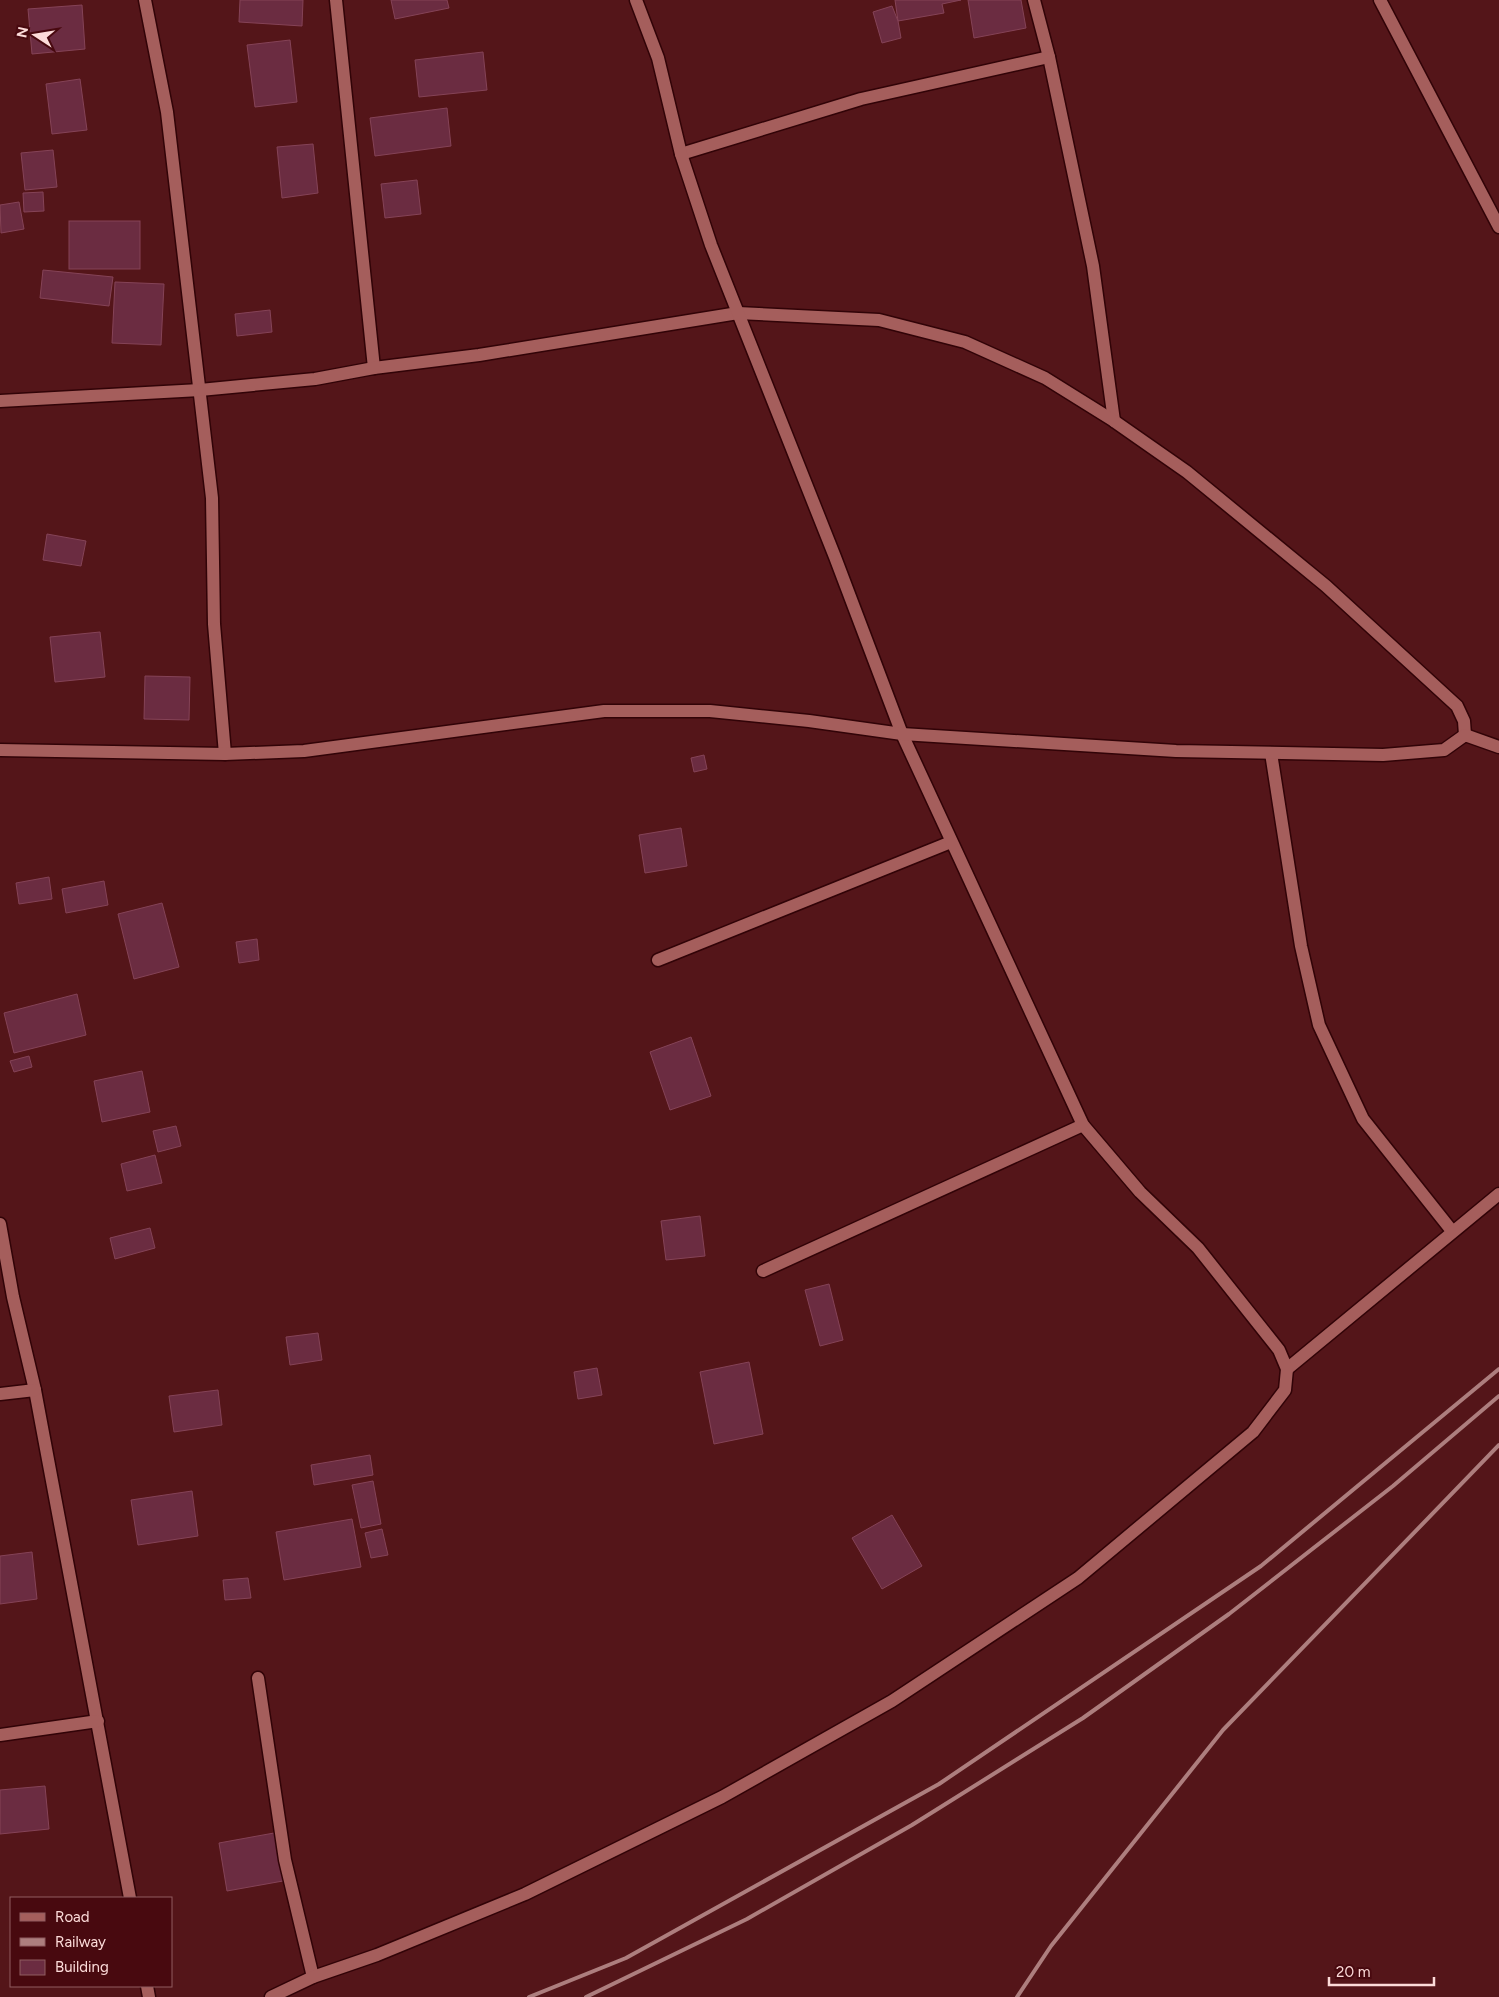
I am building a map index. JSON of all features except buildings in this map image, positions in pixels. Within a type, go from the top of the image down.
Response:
[{"type":"street","points":[[145,0],[167,112],[212,498],[214,624],[225,754]]},
{"type":"street","points":[[336,0],[374,368]]},
{"type":"street","points":[[271,1997],[313,1977],[377,1955],[525,1894],[722,1797],[892,1701],[1078,1578],[1253,1432],[1285,1390],[1287,1369],[1279,1350],[1198,1248],[1140,1192],[1083,1125],[902,734],[835,557],[711,245],[682,154],[658,58],[636,0]]},
{"type":"street","points":[[1034,0],[1049,57],[1093,266],[1114,421]]},
{"type":"street","points":[[1380,0],[1499,227]]},
{"type":"street","points":[[682,154],[861,99],[1049,57]]},
{"type":"street","points":[[0,401],[200,390],[314,379],[374,368],[479,356],[738,313],[879,320],[965,342],[1045,378],[1114,421],[1187,472],[1326,586],[1457,706],[1464,721],[1465,735]]},
{"type":"street","points":[[0,750],[225,754],[304,752],[604,712],[710,711],[809,721],[902,734],[1166,751],[1382,755],[1444,750],[1465,735]]},
{"type":"street","points":[[1465,735],[1499,747]]},
{"type":"street","points":[[1271,753],[1301,946],[1319,1025],[1363,1119],[1452,1231]]},
{"type":"street","points":[[658,960],[952,842]]},
{"type":"street","points":[[763,1271],[1083,1125]]},
{"type":"street","points":[[1287,1369],[1499,1194]]},
{"type":"street","points":[[0,1224],[13,1297],[35,1390],[130,1897]]},
{"type":"street","points":[[0,1394],[35,1390]]},
{"type":"street","points":[[258,1678],[285,1860],[313,1977]]},
{"type":"street","points":[[0,1735],[98,1721]]},
{"type":"railway","points":[[529,1997],[626,1958],[939,1784],[1261,1566],[1499,1369]]},
{"type":"railway","points":[[586,1997],[747,1919],[912,1825],[1083,1718],[1229,1614],[1393,1486],[1499,1396]]},
{"type":"railway","points":[[1017,1997],[1051,1946],[1223,1730],[1499,1445]]}]
